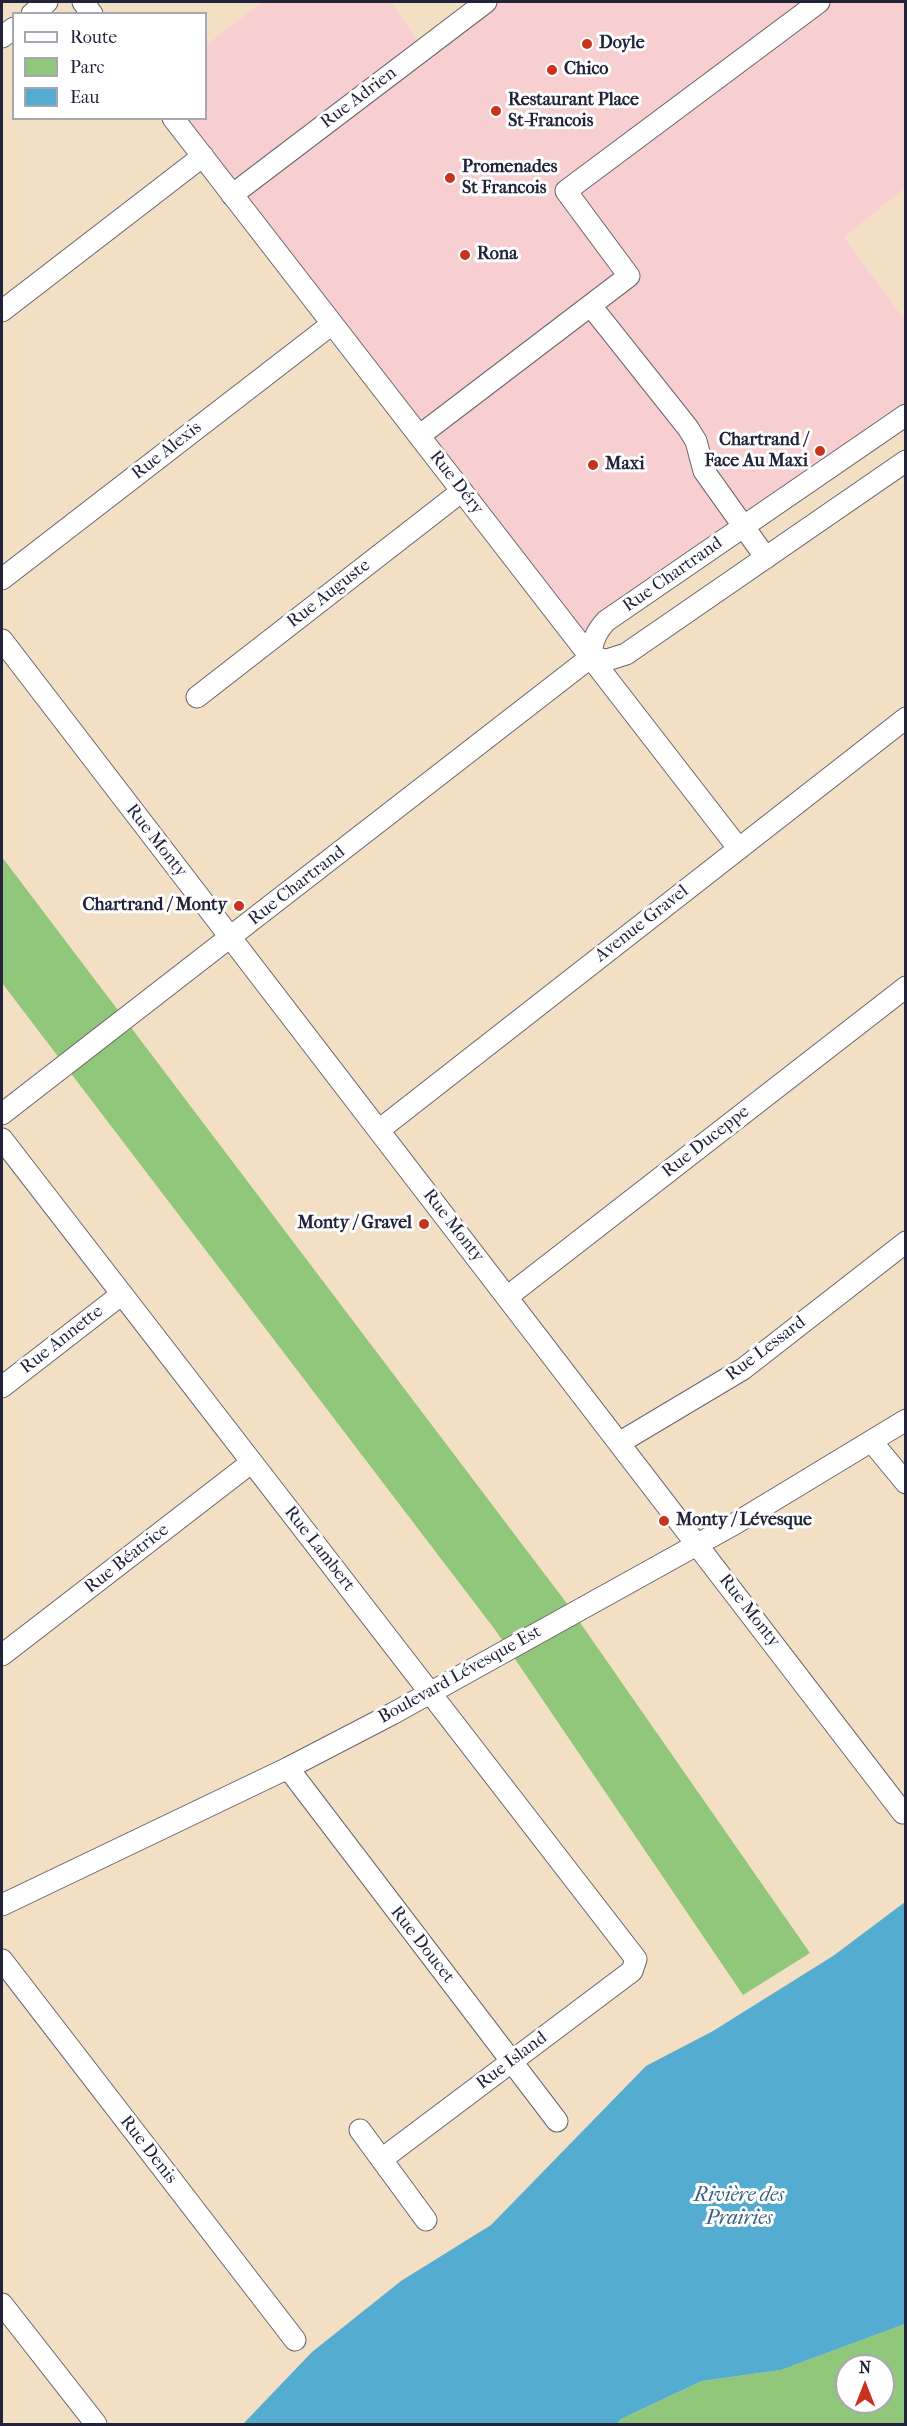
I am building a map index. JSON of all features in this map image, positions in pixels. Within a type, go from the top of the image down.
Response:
[{"type":"street","points":[[34,12],[47,2]]},
{"type":"street","name":"Rue Adrien","points":[[232,195],[486,2]]},
{"type":"street","points":[[419,436],[629,276],[566,191],[819,2]]},
{"type":"street","name":"Rue Déry","points":[[175,120],[739,849]]},
{"type":"street","points":[[2,311],[203,156]]},
{"type":"street","points":[[591,306],[688,428],[696,441],[704,471],[766,558]]},
{"type":"street","name":"Rue Alexis","points":[[2,579],[332,324]]},
{"type":"street","name":"Rue Chartrand","points":[[2,1114],[591,657],[595,637],[606,621],[906,415]]},
{"type":"street","points":[[591,657],[607,660],[627,654],[906,461]]},
{"type":"street","name":"Rue Auguste","points":[[196,697],[462,491]]},
{"type":"street","name":"Rue Monty","points":[[2,640],[903,1813]]},
{"type":"street","name":"Avenue Gravel","points":[[379,1130],[906,718]]},
{"type":"street","name":"Rue Duceppe","points":[[507,1297],[906,987]]},
{"type":"street","name":"Rue Lambert","points":[[2,1139],[636,1959]]},
{"type":"street","name":"Rue Lessard","points":[[619,1443],[743,1369],[906,1242]]},
{"type":"street","name":"Rue Annette","points":[[2,1387],[122,1294]]},
{"type":"street","name":"Boulevard Lévesque Est","points":[[2,1905],[288,1768],[430,1692],[696,1543],[736,1523],[906,1420]]},
{"type":"street","points":[[872,1442],[906,1483]]},
{"type":"street","name":"Rue Béatrice","points":[[2,1655],[252,1462]]},
{"type":"street","name":"Rue Doucet","points":[[288,1768],[397,1914],[513,2060],[557,2121]]},
{"type":"street","name":"Rue Island","points":[[382,2159],[632,1971],[636,1959]]},
{"type":"street","name":"Rue Denis","points":[[2,1960],[295,2340]]},
{"type":"street","points":[[360,2130],[426,2220]]},
{"type":"street","points":[[2,2304],[96,2424]]},
{"type":"shaded area","points":[[263,2],[391,2],[421,46],[481,2],[905,2],[905,188],[844,237],[905,321],[905,402],[608,607],[582,634],[183,120],[207,120],[207,44]]},
{"type":"green space","points":[[2,857],[565,1601],[810,1953],[743,1995],[496,1631],[2,983]]},
{"type":"green space","points":[[905,2324],[905,2424],[617,2424],[621,2419],[702,2381],[781,2370]]},
{"type":"water","name":"Rivière des Prairies","points":[[905,1902],[905,2324],[781,2370],[702,2381],[621,2419],[617,2424],[243,2424],[312,2352],[401,2281],[491,2225],[646,2066],[713,2031],[833,1956]]},
{"type":"place","name":"Doyle","points":[[587,44]]},
{"type":"place","name":"Chico","points":[[552,70]]},
{"type":"place","name":"Restaurant Place St-Francois","points":[[496,111]]},
{"type":"place","name":"Promenades St Francois","points":[[450,178]]},
{"type":"place","name":"Rona","points":[[465,255]]},
{"type":"place","name":"Chartrand / Face Au Maxi","points":[[820,451]]},
{"type":"place","name":"Maxi","points":[[593,465]]},
{"type":"place","name":"Chartrand / Monty","points":[[239,906]]},
{"type":"place","name":"Monty / Gravel","points":[[424,1224]]},
{"type":"place","name":"Monty / Lévesque","points":[[664,1521]]}]
